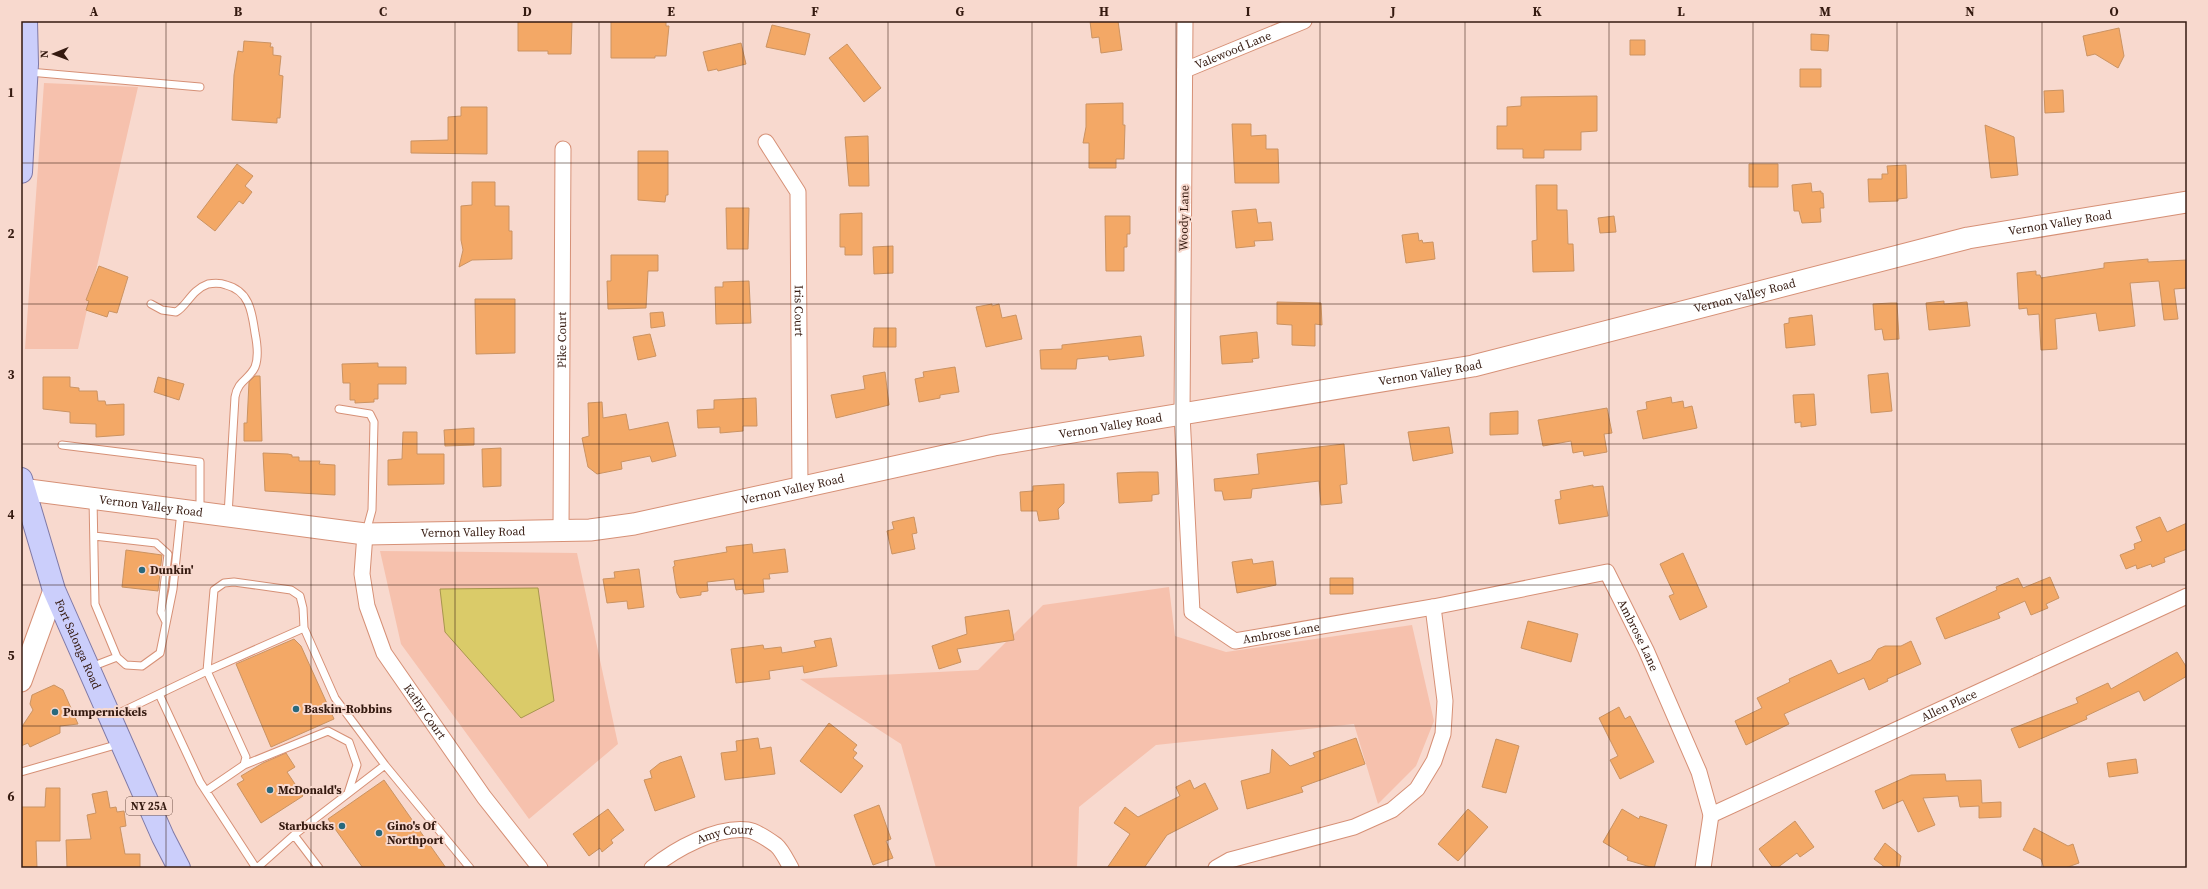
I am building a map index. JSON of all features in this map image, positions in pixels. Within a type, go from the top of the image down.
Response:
[{"type":"main road","points":[[21,172],[26,72],[26,21]]},
{"type":"main road","name":"Vernon Valley Road","points":[[22,486],[365,534],[590,530],[634,524],[994,445],[1473,366],[1968,238],[2187,202]]},
{"type":"main road","name":"Fort Salonga Road","points":[[22,486],[54,590],[109,717],[163,837],[179,868]]},
{"type":"main road","points":[[21,681],[54,590]]},
{"type":"street","name":"Woody Lane","points":[[1182,415],[1185,21]]},
{"type":"street","name":"Valewood Lane","points":[[1185,70],[1304,21]]},
{"type":"street","name":"Iris Court","points":[[766,142],[798,192],[800,488]]},
{"type":"street","name":"Pike Court","points":[[561,531],[563,149]]},
{"type":"street","name":"Ambrose Lane","points":[[1182,415],[1192,612],[1235,641],[1432,607],[1607,572],[1646,650],[1698,772],[1711,815],[1702,868]]},
{"type":"street","name":"Kathy Court","points":[[365,534],[363,581],[367,606],[384,653],[484,797],[540,868]]},
{"type":"street","name":"Allen Place","points":[[1711,815],[2187,596]]},
{"type":"street","points":[[1216,868],[1230,860],[1354,827],[1392,810],[1417,789],[1434,761],[1443,734],[1445,701],[1432,607]]},
{"type":"street","name":"Amy Court","points":[[652,868],[664,858],[694,842],[719,832],[749,830],[777,845],[791,868]]},
{"type":"lane","points":[[26,72],[200,87]]},
{"type":"lane","points":[[151,304],[162,310],[176,312],[196,290],[208,284],[222,283],[238,289],[244,295],[252,312],[257,359],[251,372],[237,387],[235,396],[228,516]]},
{"type":"lane","points":[[339,409],[370,414],[374,422],[372,510],[365,534]]},
{"type":"lane","points":[[62,445],[200,462],[160,653],[142,666],[126,665],[117,656],[95,604],[93,497]]},
{"type":"lane","points":[[94,536],[156,543],[168,554],[161,612],[166,622]]},
{"type":"lane","points":[[244,765],[246,757],[207,671],[214,590],[224,583],[234,582],[291,590],[300,596],[303,608],[304,628],[335,698],[385,765],[470,868]]},
{"type":"lane","points":[[109,717],[304,628]]},
{"type":"lane","points":[[87,668],[117,656]]},
{"type":"lane","points":[[159,694],[200,782],[256,868],[294,835],[385,765]]},
{"type":"lane","points":[[206,791],[244,765],[328,731],[348,742],[357,765],[348,793]]},
{"type":"lane","points":[[21,772],[121,743]]},
{"type":"lane","points":[[294,835],[319,868]]},
{"type":"shaded area","points":[[44,83],[138,87],[78,349],[25,349]]},
{"type":"shaded area","points":[[380,551],[577,553],[618,744],[529,819],[401,644]]},
{"type":"shaded area","points":[[1169,587],[1175,636],[1226,652],[1412,625],[1434,721],[1416,766],[1378,804],[1354,724],[1156,745],[1079,807],[1077,868],[936,868],[901,744],[800,679],[978,670],[1043,605]]},
{"type":"shaded area","points":[[538,588],[554,701],[521,718],[445,632],[440,589]]},
{"type":"building","points":[[518,21],[572,21],[571,54],[548,54],[548,51],[518,51]]},
{"type":"building","points":[[611,21],[666,21],[666,26],[669,26],[666,56],[655,56],[655,58],[611,58]]},
{"type":"building","points":[[1090,21],[1118,21],[1122,50],[1101,53],[1099,37],[1092,38]]},
{"type":"building","points":[[772,25],[810,34],[805,55],[766,47]]},
{"type":"building","points":[[2119,28],[2124,56],[2118,68],[2095,54],[2087,56],[2083,36]]},
{"type":"building","points":[[1811,34],[1829,35],[1828,51],[1811,50]]},
{"type":"building","points":[[1630,40],[1645,40],[1645,55],[1630,55]]},
{"type":"building","points":[[244,41],[271,43],[270,47],[273,47],[273,55],[281,56],[279,75],[283,76],[280,118],[277,118],[277,123],[232,120],[234,75],[238,51],[243,52]]},
{"type":"building","points":[[741,43],[746,64],[718,71],[717,69],[708,71],[703,52]]},
{"type":"building","points":[[847,44],[881,88],[864,102],[829,58]]},
{"type":"building","points":[[1800,69],[1821,69],[1821,87],[1800,87]]},
{"type":"building","points":[[2063,90],[2064,112],[2045,113],[2044,91]]},
{"type":"building","points":[[1597,96],[1597,131],[1581,132],[1581,150],[1544,150],[1544,158],[1523,158],[1523,149],[1497,149],[1497,126],[1507,126],[1507,107],[1521,106],[1521,97]]},
{"type":"building","points":[[1123,103],[1123,125],[1125,125],[1124,159],[1116,159],[1116,168],[1089,168],[1089,143],[1083,143],[1086,127],[1086,104]]},
{"type":"building","points":[[461,107],[487,107],[487,154],[411,153],[411,141],[448,140],[448,117],[461,116]]},
{"type":"building","points":[[1232,124],[1251,124],[1251,136],[1266,135],[1266,149],[1278,149],[1279,183],[1235,183]]},
{"type":"building","points":[[1985,125],[2014,137],[2018,175],[1991,178]]},
{"type":"building","points":[[868,136],[869,186],[849,186],[845,137]]},
{"type":"building","points":[[638,151],[668,151],[668,195],[666,195],[665,202],[638,200]]},
{"type":"building","points":[[237,164],[253,176],[245,186],[252,192],[243,204],[239,201],[215,231],[197,217]]},
{"type":"building","points":[[1749,164],[1778,164],[1778,187],[1749,187]]},
{"type":"building","points":[[1906,165],[1907,198],[1898,199],[1898,201],[1869,202],[1868,179],[1882,179],[1882,174],[1888,174],[1887,166]]},
{"type":"building","points":[[472,182],[495,182],[495,206],[509,206],[509,231],[512,231],[512,259],[472,260],[459,267],[463,250],[461,240],[461,206],[472,205]]},
{"type":"building","points":[[1811,183],[1812,192],[1821,191],[1821,193],[1823,193],[1824,208],[1820,208],[1821,222],[1802,223],[1799,211],[1794,211],[1792,185]]},
{"type":"building","points":[[1536,185],[1557,185],[1557,210],[1567,210],[1568,244],[1573,244],[1574,271],[1533,272],[1532,241],[1537,240]]},
{"type":"building","points":[[726,208],[749,208],[748,249],[727,249]]},
{"type":"building","points":[[1256,209],[1258,223],[1271,222],[1273,240],[1254,241],[1255,246],[1236,248],[1232,211]]},
{"type":"building","points":[[862,213],[862,255],[845,255],[845,247],[840,247],[840,214]]},
{"type":"building","points":[[1105,216],[1130,216],[1130,234],[1127,234],[1127,247],[1124,247],[1124,271],[1106,271]]},
{"type":"building","points":[[1614,216],[1616,232],[1600,233],[1598,218]]},
{"type":"building","points":[[1418,233],[1419,241],[1422,240],[1423,243],[1433,242],[1435,259],[1406,263],[1402,235]]},
{"type":"building","points":[[893,246],[893,273],[874,274],[873,247]]},
{"type":"building","points":[[611,255],[658,255],[658,271],[648,271],[646,308],[608,309],[607,281],[611,281]]},
{"type":"building","points":[[2148,259],[2148,262],[2187,260],[2187,288],[2174,289],[2178,319],[2164,320],[2159,281],[2130,283],[2135,326],[2099,331],[2096,313],[2055,319],[2057,349],[2041,350],[2039,314],[2028,315],[2027,308],[2019,309],[2017,273],[2036,271],[2036,275],[2040,275],[2041,278],[2104,268],[2104,263]]},
{"type":"building","points":[[99,266],[128,277],[117,313],[109,311],[107,317],[86,310],[89,301],[86,300]]},
{"type":"building","points":[[749,281],[751,323],[716,324],[715,287],[723,287],[723,282]]},
{"type":"building","points":[[475,299],[515,299],[515,353],[476,354]]},
{"type":"building","points":[[1944,301],[1944,304],[1967,302],[1970,326],[1929,330],[1926,303]]},
{"type":"building","points":[[1277,302],[1321,303],[1322,325],[1315,324],[1315,346],[1292,345],[1292,325],[1277,324]]},
{"type":"building","points":[[1897,303],[1899,339],[1884,340],[1882,329],[1875,330],[1873,304]]},
{"type":"building","points":[[992,304],[992,306],[999,304],[1002,318],[1016,315],[1022,339],[986,347],[976,307]]},
{"type":"building","points":[[663,312],[665,326],[651,328],[650,313]]},
{"type":"building","points":[[1812,315],[1815,345],[1786,348],[1784,324],[1789,323],[1789,318]]},
{"type":"building","points":[[874,328],[896,328],[896,347],[873,347]]},
{"type":"building","points":[[1257,332],[1259,358],[1252,359],[1253,362],[1222,364],[1220,336]]},
{"type":"building","points":[[650,334],[656,356],[638,360],[633,337]]},
{"type":"building","points":[[1141,336],[1144,356],[1109,360],[1108,356],[1077,359],[1076,369],[1041,369],[1040,350],[1062,349],[1062,345]]},
{"type":"building","points":[[378,363],[378,367],[406,367],[406,384],[378,384],[378,399],[374,399],[374,402],[355,403],[355,400],[350,400],[350,383],[343,383],[342,364]]},
{"type":"building","points":[[955,367],[959,392],[940,395],[940,398],[919,402],[915,379],[924,377],[923,372]]},
{"type":"building","points":[[885,372],[889,405],[836,418],[831,395],[865,389],[863,376]]},
{"type":"building","points":[[1888,373],[1892,411],[1871,413],[1868,375]]},
{"type":"building","points":[[255,376],[260,376],[262,441],[244,441],[244,423],[247,423],[249,382]]},
{"type":"building","points":[[43,377],[70,377],[70,387],[79,388],[79,391],[97,391],[98,401],[105,401],[106,405],[124,404],[124,435],[96,437],[96,424],[70,423],[70,412],[43,409]]},
{"type":"building","points":[[158,377],[184,384],[179,400],[154,392]]},
{"type":"building","points":[[1814,394],[1816,425],[1801,427],[1801,422],[1795,423],[1793,395]]},
{"type":"building","points":[[1671,397],[1672,403],[1683,401],[1684,408],[1692,406],[1697,428],[1643,439],[1637,411],[1647,409],[1646,402]]},
{"type":"building","points":[[756,398],[757,426],[743,426],[743,431],[720,433],[720,427],[698,428],[697,410],[714,409],[714,400]]},
{"type":"building","points":[[602,402],[603,418],[626,414],[629,430],[668,422],[676,456],[652,462],[650,456],[621,462],[622,469],[597,474],[588,467],[582,438],[589,436],[588,403]]},
{"type":"building","points":[[1607,408],[1612,433],[1604,434],[1607,452],[1584,456],[1583,451],[1573,453],[1571,441],[1543,446],[1538,420]]},
{"type":"building","points":[[1518,411],[1518,434],[1490,435],[1490,413]]},
{"type":"building","points":[[1449,427],[1453,453],[1413,461],[1408,432]]},
{"type":"building","points":[[474,428],[474,445],[445,446],[444,430]]},
{"type":"building","points":[[403,432],[417,432],[417,454],[444,454],[444,484],[388,485],[388,460],[402,459]]},
{"type":"building","points":[[1344,444],[1347,484],[1340,485],[1342,503],[1321,505],[1319,481],[1252,489],[1251,498],[1224,500],[1222,491],[1215,491],[1214,479],[1259,474],[1257,454]]},
{"type":"building","points":[[501,448],[501,486],[483,487],[482,449]]},
{"type":"building","points":[[263,453],[288,454],[292,455],[292,457],[299,457],[299,461],[320,461],[319,464],[335,465],[335,495],[265,491]]},
{"type":"building","points":[[1158,472],[1159,494],[1152,495],[1152,501],[1119,503],[1117,473]]},
{"type":"building","points":[[1064,484],[1064,503],[1058,509],[1059,519],[1039,521],[1037,511],[1021,511],[1020,492],[1033,491],[1033,486]]},
{"type":"building","points":[[1593,485],[1593,487],[1603,486],[1608,516],[1559,524],[1555,500],[1561,499],[1560,491]]},
{"type":"building","points":[[914,517],[917,533],[912,534],[915,549],[892,554],[887,531],[894,529],[892,522]]},
{"type":"building","points":[[2160,517],[2167,532],[2187,523],[2187,549],[2164,558],[2165,562],[2152,567],[2151,564],[2137,569],[2136,565],[2126,569],[2120,555],[2135,549],[2134,544],[2142,541],[2136,527]]},
{"type":"building","points":[[752,544],[753,553],[785,549],[788,572],[769,574],[770,579],[763,579],[764,592],[744,594],[743,589],[736,590],[734,579],[707,582],[708,591],[701,592],[701,595],[680,598],[677,593],[673,567],[675,566],[674,561],[727,552],[726,547]]},
{"type":"building","name":"Dunkin'","points":[[126,550],[162,555],[158,591],[122,587]]},
{"type":"building","points":[[1683,553],[1707,607],[1680,620],[1669,596],[1674,594],[1660,564]]},
{"type":"building","points":[[1252,559],[1253,564],[1273,561],[1276,585],[1237,593],[1232,562]]},
{"type":"building","points":[[639,569],[644,607],[628,609],[627,601],[607,603],[603,579],[615,578],[614,572]]},
{"type":"building","points":[[2050,577],[2059,598],[2046,604],[2048,608],[2031,615],[2025,601],[1998,613],[2000,618],[1945,639],[1936,618],[1997,590],[1996,587],[2018,578],[2023,588]]},
{"type":"building","points":[[1330,578],[1353,578],[1353,594],[1330,594]]},
{"type":"building","points":[[1009,610],[1014,640],[957,649],[961,662],[939,669],[932,646],[967,634],[965,617]]},
{"type":"building","points":[[1528,621],[1578,634],[1571,662],[1521,648]]},
{"type":"building","points":[[831,638],[837,666],[804,673],[803,666],[769,671],[770,679],[736,683],[731,649],[763,645],[764,649],[781,647],[782,653],[816,647],[814,641]]},
{"type":"building","points":[[294,639],[301,646],[334,719],[271,747],[236,664]]},
{"type":"building","points":[[1911,641],[1921,664],[1887,679],[1888,681],[1869,690],[1864,678],[1784,714],[1789,724],[1746,745],[1735,721],[1762,708],[1757,698],[1790,682],[1789,679],[1831,660],[1838,674],[1871,660],[1878,649],[1885,646],[1901,646]]},
{"type":"building","points":[[2177,652],[2187,668],[2187,676],[2144,701],[2139,691],[2086,716],[2087,719],[2019,748],[2011,729],[2078,703],[2076,698],[2108,683],[2111,689]]},
{"type":"building","points":[[54,685],[63,690],[78,724],[60,726],[60,733],[30,747],[28,743],[21,746],[21,728],[33,710],[30,704],[32,695]]},
{"type":"building","points":[[1619,707],[1625,719],[1630,716],[1654,762],[1620,779],[1610,760],[1618,756],[1599,718]]},
{"type":"building","points":[[829,723],[857,745],[853,750],[857,753],[853,758],[863,766],[841,793],[800,761]]},
{"type":"building","points":[[758,738],[760,749],[771,747],[775,774],[725,780],[721,753],[737,751],[736,741]]},
{"type":"building","points":[[1356,738],[1365,764],[1301,787],[1303,792],[1247,809],[1241,781],[1270,773],[1272,749],[1290,766],[1315,757],[1313,753]]},
{"type":"building","points":[[1496,739],[1519,746],[1506,793],[1482,787]]},
{"type":"building","name":"McDonald's","points":[[286,753],[295,767],[287,772],[303,796],[261,823],[237,784],[244,780],[241,776],[263,763]]},
{"type":"building","points":[[681,756],[695,797],[655,811],[644,780],[652,778],[650,771],[660,763]]},
{"type":"building","points":[[2136,759],[2138,773],[2109,777],[2107,763]]},
{"type":"building","points":[[1945,774],[1946,781],[1981,780],[1982,803],[2001,802],[2001,817],[1979,818],[1979,806],[1960,807],[1958,796],[1923,798],[1935,825],[1918,832],[1903,800],[1883,809],[1875,791],[1911,775]]},
{"type":"building","points":[[384,780],[446,868],[363,868],[328,819]]},
{"type":"building","points":[[1190,780],[1194,789],[1205,783],[1218,809],[1167,835],[1144,868],[1107,868],[1130,834],[1114,823],[1125,807],[1138,817],[1180,796],[1176,787]]},
{"type":"building","points":[[46,788],[60,788],[60,841],[36,841],[37,868],[21,868],[21,807],[45,807]]},
{"type":"building","points":[[107,791],[110,808],[116,807],[117,812],[124,811],[126,826],[120,827],[125,854],[140,854],[140,868],[67,868],[66,840],[91,839],[87,815],[96,813],[92,794]]},
{"type":"building","points":[[879,805],[891,839],[886,841],[893,858],[873,865],[854,815]]},
{"type":"building","points":[[608,809],[624,830],[611,840],[613,843],[602,852],[600,848],[589,856],[573,834]]},
{"type":"building","points":[[1468,809],[1488,827],[1458,861],[1438,844]]},
{"type":"building","points":[[1622,809],[1639,819],[1640,816],[1667,825],[1654,868],[1627,860],[1628,857],[1603,842]]},
{"type":"building","points":[[1795,821],[1814,847],[1800,857],[1797,853],[1777,868],[1773,868],[1759,849]]},
{"type":"building","points":[[2034,828],[2068,846],[2073,844],[2079,863],[2065,868],[2044,868],[2041,859],[2023,850]]},
{"type":"building","points":[[1885,843],[1901,856],[1899,868],[1886,868],[1874,859]]},
{"type":"place","name":"Dunkin'","points":[[142,570]]},
{"type":"place","name":"Baskin-Robbins","points":[[296,709]]},
{"type":"place","name":"Pumpernickels","points":[[55,712]]},
{"type":"place","name":"McDonald's","points":[[270,790]]},
{"type":"place","name":"Starbucks","points":[[342,826]]},
{"type":"place","name":"Gino's Of Northport","points":[[379,833]]}]
